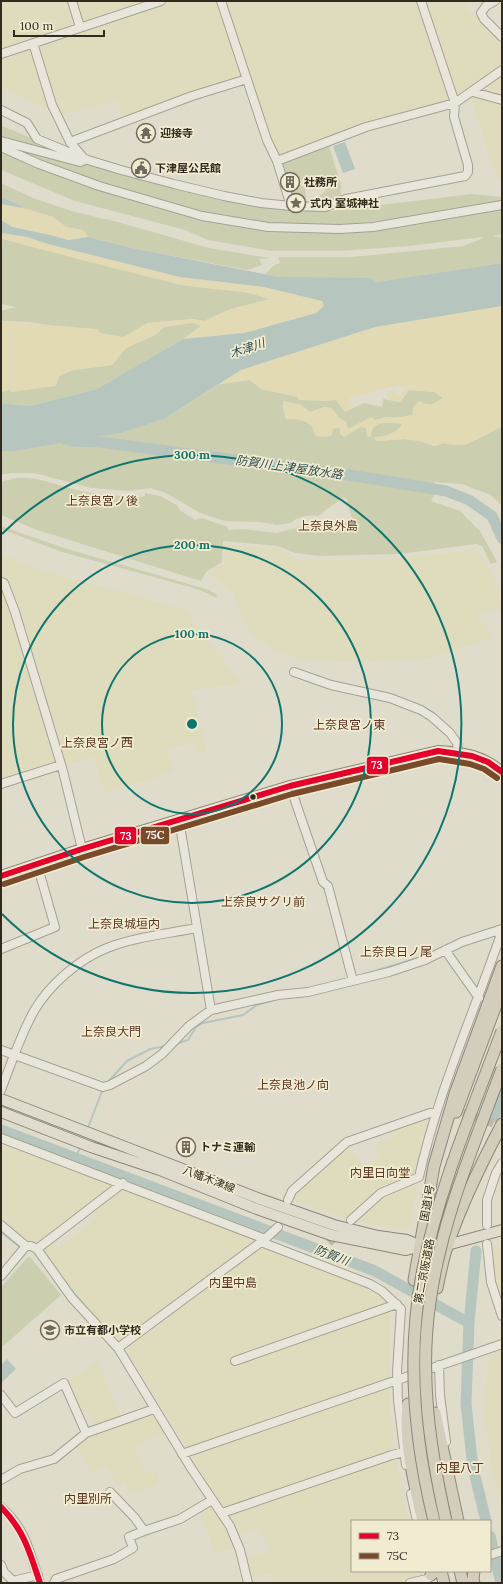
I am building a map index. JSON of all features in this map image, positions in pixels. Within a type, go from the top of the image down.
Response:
[{"type":"highway","name":"国道1号","points":[[425,1519],[415,1464],[408,1404],[408,1362],[414,1280],[434,1166],[455,1094],[502,966]]},
{"type":"highway","points":[[434,1166],[502,989]]},
{"type":"highway","name":"第二京阪道路","points":[[425,1519],[422,1463],[416,1415],[414,1359],[418,1300],[423,1269],[443,1197],[502,1031]]},
{"type":"highway","name":"第二京阪道路","points":[[446,1520],[433,1459],[428,1411],[426,1358],[429,1303],[444,1235],[455,1198],[502,1069]]},
{"type":"highway","points":[[451,1520],[451,1509],[438,1457],[434,1413],[431,1360],[436,1294],[447,1245],[483,1160],[502,1124]]},
{"type":"highway","points":[[451,1509],[457,1520]]},
{"type":"highway","points":[[447,1572],[450,1583]]},
{"type":"highway","points":[[460,1572],[463,1583]]},
{"type":"highway","points":[[464,1572],[467,1583]]},
{"type":"highway","points":[[474,1572],[474,1583]]},
{"type":"highway","points":[[434,1574],[444,1583]]},
{"type":"main road","points":[[1,876],[82,849],[290,786],[438,750],[458,751],[471,754],[491,763],[502,772]]},
{"type":"main road","name":"八幡木津線","points":[[1,1099],[260,1199],[334,1225],[378,1236],[407,1240],[421,1246]]},
{"type":"main road","name":"八幡木津線","points":[[1,1112],[91,1147],[160,1170],[271,1214],[323,1232],[376,1245],[406,1250],[421,1246],[447,1245],[502,1230]]},
{"type":"street","points":[[72,1],[80,28]]},
{"type":"street","points":[[1,54],[160,1]]},
{"type":"street","points":[[221,1],[267,140],[277,162],[291,206]]},
{"type":"street","points":[[1,110],[27,124],[38,139],[86,159],[121,170],[224,196],[261,203],[325,207],[346,199],[465,176],[468,172],[468,165],[454,117],[455,103],[421,1]]},
{"type":"street","points":[[495,1],[486,6],[481,13],[484,19],[499,29],[502,37]]},
{"type":"street","points":[[33,43],[52,105],[70,142],[86,159]]},
{"type":"street","points":[[277,162],[366,127],[455,103],[473,92],[502,70]]},
{"type":"street","points":[[70,142],[192,96],[247,79]]},
{"type":"street","points":[[473,92],[502,100]]},
{"type":"street","points":[[1,141],[80,162],[86,159]]},
{"type":"street","points":[[1,147],[39,164],[99,186],[202,216],[268,227],[340,230],[373,227],[502,205]]},
{"type":"street","points":[[1,582],[4,582],[15,612],[61,765],[82,849]]},
{"type":"street","points":[[294,672],[330,685],[390,698],[421,710],[432,717],[450,733],[457,743],[458,751]]},
{"type":"street","points":[[1,784],[61,765]]},
{"type":"street","points":[[290,786],[323,882],[328,886],[353,981]]},
{"type":"street","points":[[179,820],[211,1010]]},
{"type":"street","points":[[1,949],[55,927],[37,864]]},
{"type":"street","points":[[1,1090],[35,1010],[59,980],[88,958],[106,948],[132,940],[196,928]]},
{"type":"street","points":[[1,1050],[104,1087],[146,1066],[162,1054],[189,1026],[211,1010],[278,995],[308,992],[389,972],[425,960],[462,942],[500,929],[500,937],[443,1105],[435,1113],[426,1144],[419,1177],[381,1193],[351,1220]]},
{"type":"street","points":[[445,950],[479,998]]},
{"type":"street","points":[[288,1200],[292,1191],[347,1142],[430,1113],[435,1113]]},
{"type":"street","points":[[1,1138],[123,1183],[370,1284],[382,1291],[397,1304],[401,1310],[397,1380],[404,1452],[425,1519]]},
{"type":"street","points":[[487,1225],[487,1200],[496,1172],[502,1163]]},
{"type":"street","points":[[37,1249],[123,1183]]},
{"type":"street","points":[[1,1225],[26,1246],[31,1246],[37,1249],[72,1298],[118,1348],[182,1454],[222,1513],[240,1550],[248,1583]]},
{"type":"street","points":[[118,1348],[263,1240],[278,1227]]},
{"type":"street","points":[[487,1244],[491,1282],[502,1316]]},
{"type":"street","points":[[1,1276],[26,1246]]},
{"type":"street","points":[[235,1361],[397,1304]]},
{"type":"street","points":[[182,1454],[502,1344]]},
{"type":"street","points":[[439,1365],[440,1395],[449,1462],[462,1520]]},
{"type":"street","points":[[1,1395],[15,1413],[64,1383],[86,1433]]},
{"type":"street","points":[[1,1480],[20,1470],[54,1459],[86,1433],[154,1408]]},
{"type":"street","points":[[222,1513],[404,1452]]},
{"type":"street","points":[[110,1492],[135,1518],[144,1531]]},
{"type":"street","points":[[54,1583],[56,1579],[114,1559],[133,1548],[129,1537],[180,1518],[212,1500]]},
{"type":"street","points":[[1,1507],[25,1536],[39,1579],[13,1581],[4,1572],[1,1565]]},
{"type":"street","points":[[491,1555],[502,1551]]},
{"type":"street","points":[[410,1583],[427,1579],[434,1574]]},
{"type":"shaded area","points":[[1,1],[477,1],[465,6],[502,42],[502,68],[451,101],[277,160],[249,76],[152,111],[123,117],[116,101],[58,116],[1,86]]},
{"type":"shaded area","points":[[502,73],[502,98],[475,90]]},
{"type":"shaded area","points":[[470,94],[502,102],[502,180],[498,181],[496,171],[494,172]]},
{"type":"shaded area","points":[[222,544],[282,549],[289,556],[301,560],[380,560],[456,552],[473,548],[480,552],[502,596],[502,610],[475,612],[493,636],[472,645],[422,660],[355,662],[302,660],[273,650],[257,638],[246,627],[233,594],[209,574],[225,563]]},
{"type":"shaded area","points":[[1,554],[38,569],[185,610],[241,684],[191,690],[207,750],[197,754],[193,742],[167,749],[173,772],[105,793],[94,757],[1,784]]},
{"type":"shaded area","points":[[430,1114],[413,1178],[383,1191],[361,1212],[352,1213],[345,1218],[290,1200],[291,1195],[346,1145],[363,1165],[381,1158],[376,1144],[392,1138],[390,1129]]},
{"type":"shaded area","points":[[1,1141],[115,1186],[35,1246],[26,1243],[1,1223]]},
{"type":"shaded area","points":[[419,1180],[410,1225],[404,1231],[355,1221],[384,1194]]},
{"type":"shaded area","points":[[122,1188],[258,1239],[118,1344],[74,1297],[39,1250],[52,1240],[58,1248],[98,1218],[92,1210]]},
{"type":"shaded area","points":[[262,1245],[378,1292],[391,1305],[389,1378],[187,1449],[125,1347]]},
{"type":"shaded area","points":[[502,1245],[502,1306],[492,1280],[494,1248]]},
{"type":"shaded area","points":[[502,1348],[502,1505],[492,1472],[483,1405],[490,1352]]},
{"type":"shaded area","points":[[97,1362],[121,1416],[94,1426],[88,1410],[80,1413],[66,1382]]},
{"type":"shaded area","points":[[389,1384],[394,1451],[222,1510],[186,1455]]},
{"type":"shaded area","points":[[154,1412],[167,1432],[135,1447],[146,1473],[155,1469],[159,1482],[150,1488],[131,1495],[125,1482],[116,1485],[107,1465],[92,1473],[75,1446],[85,1436]]},
{"type":"shaded area","points":[[396,1457],[409,1520],[351,1520],[351,1572],[421,1572],[423,1576],[396,1583],[274,1583],[272,1573],[250,1578],[244,1557],[269,1551],[260,1527],[236,1534],[225,1515]]},
{"type":"shaded area","points":[[211,1503],[228,1528],[237,1548],[215,1553],[199,1510]]},
{"type":"green space","points":[[1,125],[7,128],[78,158],[1,140]]},
{"type":"green space","points":[[6,146],[82,165],[97,165],[226,201],[281,208],[331,211],[471,194],[502,197],[502,201],[407,217],[340,226],[266,222],[201,211],[98,182]]},
{"type":"green space","points":[[329,146],[342,188],[335,191],[340,189],[342,196],[334,198],[332,192],[333,199],[326,204],[307,204],[308,201],[316,199],[325,191],[326,186],[322,174],[300,180],[300,185],[305,188],[306,197],[304,204],[294,204],[279,162]]},
{"type":"green space","points":[[1,150],[47,171],[258,229],[308,233],[338,232],[502,209],[502,234],[493,236],[502,238],[502,263],[376,282],[279,277],[265,274],[273,266],[280,263],[278,257],[352,257],[463,246],[483,237],[409,246],[339,251],[272,251],[208,240],[185,230],[75,201],[1,170]]},
{"type":"green space","points":[[1,183],[33,198],[75,212],[118,222],[209,248],[270,258],[259,259],[262,265],[247,270],[132,248],[88,237],[83,230],[66,227],[53,217],[23,208],[20,205],[1,197]]},
{"type":"green space","points":[[1,238],[181,285],[247,292],[271,300],[231,309],[204,321],[193,319],[148,323],[123,337],[29,322],[1,321],[1,311],[16,307],[1,304]]},
{"type":"green space","points":[[193,322],[201,326],[183,339],[97,389],[29,406],[1,403],[1,392],[59,376],[73,370],[112,365],[126,348],[155,335],[164,327]]},
{"type":"green space","points":[[250,380],[261,389],[323,401],[337,400],[345,412],[364,403],[382,407],[383,399],[400,402],[409,390],[435,392],[443,398],[432,405],[427,405],[412,415],[400,418],[386,417],[347,429],[346,422],[339,418],[332,408],[324,407],[310,412],[301,405],[283,401],[286,419],[302,420],[314,429],[340,428],[347,434],[361,427],[366,428],[367,437],[371,436],[374,427],[378,424],[403,423],[395,432],[391,434],[375,437],[376,441],[405,439],[420,441],[434,446],[444,443],[465,445],[502,426],[502,506],[491,495],[462,484],[434,482],[434,496],[431,501],[460,511],[480,531],[497,562],[491,564],[482,546],[476,544],[400,554],[320,556],[295,553],[278,546],[223,541],[222,562],[206,572],[201,581],[37,530],[1,515],[1,483],[11,479],[32,478],[91,493],[137,498],[145,496],[145,493],[160,496],[177,505],[180,510],[195,520],[202,518],[228,527],[228,530],[244,529],[276,533],[317,523],[353,522],[346,498],[341,499],[318,516],[303,516],[291,523],[277,525],[260,522],[225,521],[200,513],[166,493],[151,488],[128,491],[91,488],[34,473],[11,473],[1,475],[1,452],[15,451],[121,433],[164,419],[220,384]]},
{"type":"green space","points":[[1,526],[64,548],[209,590],[217,595],[216,598],[190,587],[62,552],[1,529]]},
{"type":"green space","points":[[30,1257],[61,1295],[1,1348],[1,1287],[27,1258]]},
{"type":"sand","points":[[1,204],[23,208],[53,217],[66,227],[83,230],[88,237],[68,240],[12,227],[1,220]]},
{"type":"sand","points":[[1,232],[27,237],[48,244],[180,277],[264,287],[322,301],[324,306],[316,313],[244,333],[183,339],[201,326],[193,323],[164,327],[155,335],[126,348],[112,365],[73,370],[59,376],[56,386],[11,392],[10,389],[1,392],[1,321],[97,329],[102,334],[123,337],[148,323],[193,319],[204,321],[231,309],[270,299],[259,295],[191,286],[135,274],[2,239]]},
{"type":"sand","points":[[502,306],[502,426],[465,445],[444,443],[435,446],[420,441],[405,439],[376,441],[375,437],[390,434],[397,430],[402,424],[393,423],[382,423],[374,427],[371,436],[367,437],[366,428],[361,427],[344,437],[340,434],[340,428],[334,428],[331,436],[315,436],[314,430],[309,423],[297,419],[286,419],[283,408],[283,401],[301,405],[310,412],[324,407],[332,408],[339,418],[346,422],[348,429],[371,417],[375,420],[412,415],[413,407],[419,401],[426,404],[431,404],[443,398],[435,392],[409,390],[400,402],[390,400],[387,396],[389,391],[395,391],[400,397],[406,387],[398,385],[350,397],[351,409],[345,412],[336,400],[299,400],[297,397],[261,389],[250,380],[220,384],[241,370],[375,327]]},
{"type":"water","points":[[345,142],[355,169],[343,173],[333,146]]},
{"type":"water","points":[[1,197],[20,205],[23,208],[1,204]]},
{"type":"water","name":"木津川","points":[[1,220],[12,227],[68,240],[88,237],[132,248],[279,277],[371,278],[376,282],[502,263],[502,306],[375,327],[241,370],[164,419],[121,433],[15,451],[1,452],[1,403],[29,406],[97,389],[183,339],[244,333],[316,313],[324,306],[322,301],[264,287],[180,277],[48,244],[27,237],[2,233]]},
{"type":"water","points":[[7,1359],[16,1369],[1,1383],[1,1365]]},
{"type":"waterway","name":"防賀川上津屋放水路","points":[[57,437],[72,441],[100,442],[362,477],[446,491],[469,500],[492,516],[502,538]]},
{"type":"waterway","points":[[364,974],[422,957],[441,948]]},
{"type":"waterway","points":[[176,1044],[188,1040],[196,1027],[203,1023],[243,1015],[257,1005],[274,1000]]},
{"type":"waterway","points":[[106,1084],[127,1061],[150,1049],[166,1046]]},
{"type":"waterway","points":[[87,1130],[103,1089]]},
{"type":"waterway","name":"防賀川上津屋放水路","points":[[494,1117],[502,1096]]},
{"type":"waterway","name":"防賀川","points":[[1,1130],[375,1271],[469,1323]]},
{"type":"waterway","points":[[76,1158],[80,1147]]},
{"type":"waterway","points":[[1,1232],[21,1248]]},
{"type":"waterway","name":"防賀川","points":[[476,1251],[469,1323],[466,1404],[473,1468],[486,1520]]},
{"type":"waterway","points":[[71,1290],[88,1310]]},
{"type":"waterway","name":"防賀川","points":[[491,1540],[501,1583]]},
{"type":"tunnel","points":[[452,1108],[502,1127]]},
{"type":"tunnel","points":[[329,1243],[340,1232]]},
{"type":"transit line","name":"73","points":[[1,876],[82,849],[290,786],[438,751],[472,756],[488,762],[502,772]]},
{"type":"transit line","name":"75C","points":[[4,884],[84,857],[292,794],[439,759],[470,764],[484,769],[497,778]]},
{"type":"transit line","name":"73","points":[[1,1507],[21,1533],[40,1583]]},
{"type":"place","name":"迎接寺","points":[[146,133]]},
{"type":"place","name":"下津屋公民館","points":[[141,168]]},
{"type":"place","name":"社務所","points":[[290,182]]},
{"type":"place","name":"式内 室城神社","points":[[296,203]]},
{"type":"place","name":"トナミ運輸","points":[[186,1147]]},
{"type":"place","name":"市立有都小学校","points":[[50,1330]]},
{"type":"district","name":"上奈良宮ノ後","points":[[102,500]]},
{"type":"district","name":"上奈良外島","points":[[328,525]]},
{"type":"district","name":"上奈良宮ノ東","points":[[349,724]]},
{"type":"district","name":"上奈良宮ノ西","points":[[97,742]]},
{"type":"district","name":"上奈良サグリ前","points":[[263,901]]},
{"type":"district","name":"上奈良城垣内","points":[[124,923]]},
{"type":"district","name":"上奈良日ノ尾","points":[[396,951]]},
{"type":"district","name":"上奈良大門","points":[[111,1031]]},
{"type":"district","name":"上奈良池ノ向","points":[[293,1084]]},
{"type":"district","name":"内里日向堂","points":[[380,1172]]},
{"type":"district","name":"内里中島","points":[[233,1282]]},
{"type":"district","name":"内里八丁","points":[[460,1467]]},
{"type":"district","name":"内里別所","points":[[88,1498]]}]
